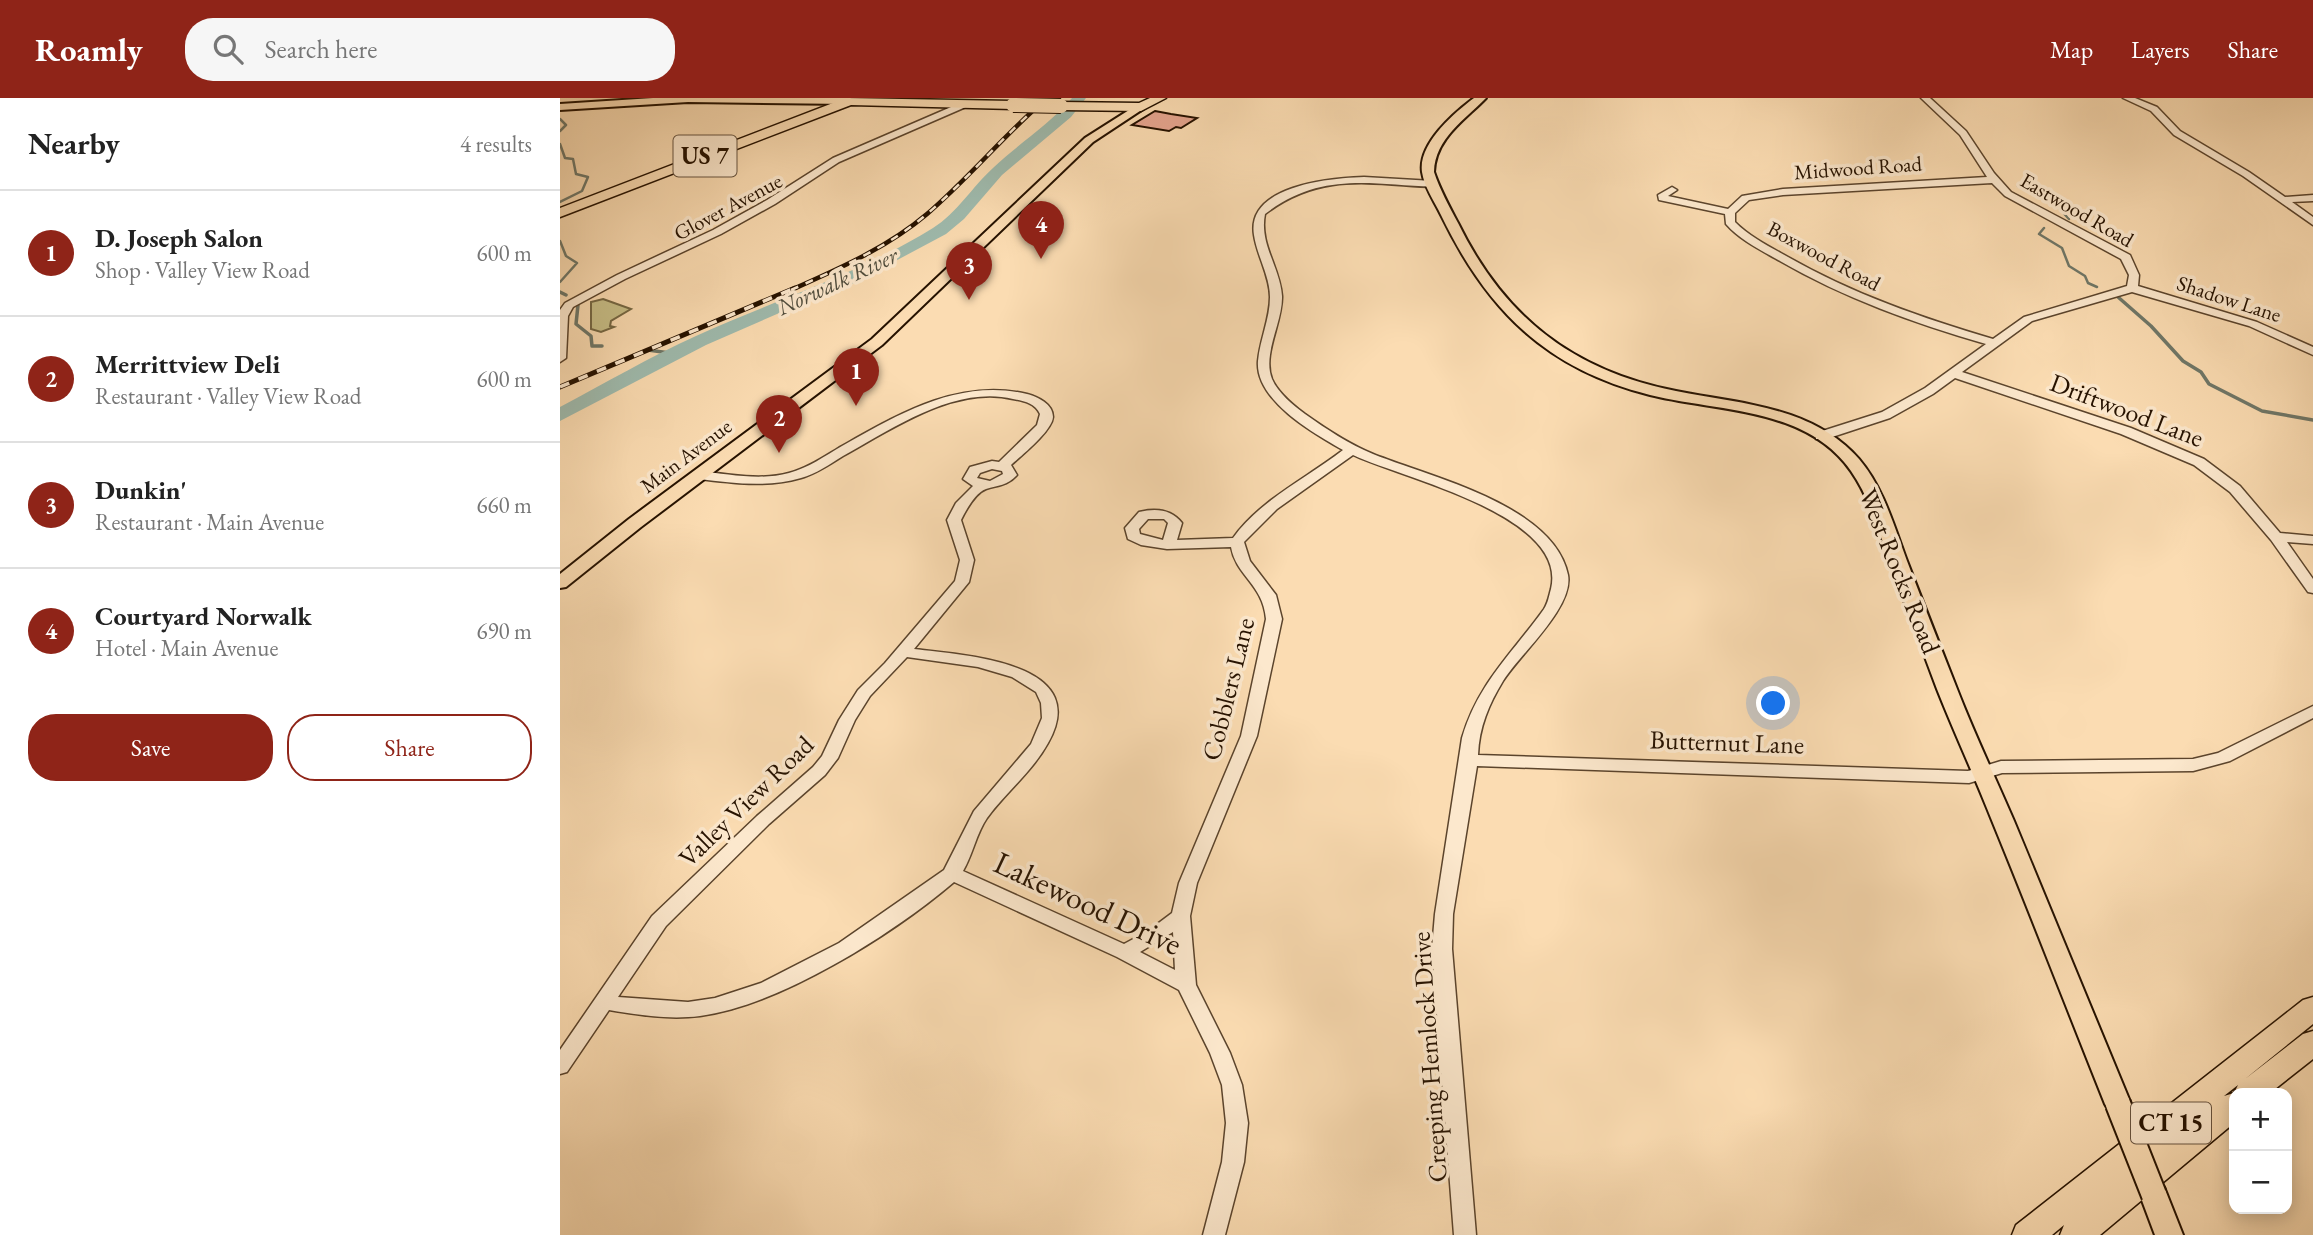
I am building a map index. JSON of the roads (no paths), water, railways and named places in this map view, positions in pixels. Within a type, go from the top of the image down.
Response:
[{"type":"highway","name":"Main Avenue","points":[[1141,107],[1160,98]]},
{"type":"highway","name":"US 7","points":[[560,213],[849,101],[1141,107]]},
{"type":"highway","name":"US 7","points":[[560,226],[684,177],[836,111],[849,101]]},
{"type":"highway","name":"CT 15","points":[[2028,1235],[2313,1008]]},
{"type":"highway","name":"CT 15","points":[[2255,1088],[2313,1042]]},
{"type":"highway","name":"CT 15","points":[[2077,1235],[2229,1109]]},
{"type":"main road","points":[[560,107],[712,98],[849,101]]},
{"type":"main road","name":"West Rocks Road","points":[[1481,98],[1457,118],[1432,152],[1428,169],[1458,240],[1483,281],[1525,330],[1558,352],[1594,370],[1642,388],[1770,413],[1795,422],[1821,436],[1851,460],[1889,535],[1956,711],[2169,1235]]},
{"type":"main road","name":"Main Avenue","points":[[560,583],[877,341],[1089,140],[1141,107]]},
{"type":"street","name":"Eastwood Road","points":[[1821,436],[1886,415],[1955,374],[2028,319],[2132,288],[2134,275],[2126,257],[2018,201],[1994,180],[1963,133],[1925,98]]},
{"type":"street","points":[[2127,98],[2154,109],[2178,133],[2246,174],[2313,222]]},
{"type":"street","name":"Glover Avenue","points":[[560,358],[564,310],[608,285],[725,232],[786,199],[859,150],[965,104]]},
{"type":"street","name":"Midwood Road","points":[[1730,212],[1746,198],[1783,192],[1851,186],[1994,180]]},
{"type":"street","name":"Creeping Hemlock Drive","points":[[1433,184],[1339,181],[1314,183],[1282,194],[1260,213],[1258,219],[1276,295],[1264,369],[1266,380],[1277,397],[1291,410],[1352,449],[1501,511],[1536,532],[1554,552],[1559,562],[1561,595],[1501,673],[1480,709],[1468,746],[1469,760],[1444,914],[1442,949],[1465,1235]]},
{"type":"street","points":[[1672,190],[1662,195],[1663,198],[1730,212]]},
{"type":"street","points":[[2284,201],[2313,198]]},
{"type":"street","name":"Boxwood Road","points":[[1730,212],[1730,222],[1739,231],[1814,276],[1898,314],[1994,344]]},
{"type":"street","name":"Shadow Lane","points":[[2132,288],[2253,324],[2313,351]]},
{"type":"street","name":"Driftwood Lane","points":[[1955,374],[2126,431],[2199,462],[2235,489],[2276,537],[2313,589]]},
{"type":"street","name":"Valley View Road","points":[[560,1066],[605,1002],[620,974],[659,921],[681,897],[819,772],[834,751],[860,700],[962,582],[967,559],[954,520],[961,506],[979,484],[996,484],[1008,478],[1009,470],[1003,466],[1043,427],[1048,420],[1047,413],[1034,401],[1022,397],[983,392],[951,397],[795,476],[750,479],[699,475]]},
{"type":"street","points":[[1169,543],[1237,542],[1253,524],[1352,449]]},
{"type":"street","points":[[2276,537],[2313,540]]},
{"type":"street","name":"Cobblers Lane","points":[[1186,985],[1181,916],[1188,883],[1248,736],[1274,619],[1275,605],[1271,596],[1240,557],[1237,542]]},
{"type":"street","points":[[605,1002],[672,1010],[715,1006],[744,996],[816,965],[869,936],[952,874],[975,823],[1027,760],[1046,732],[1049,700],[1031,678],[1011,670],[903,652]]},
{"type":"street","points":[[1983,772],[2001,767],[2193,765],[2224,757],[2313,711]]},
{"type":"street","name":"Butternut Lane","points":[[1469,760],[1969,777],[1983,772]]},
{"type":"street","name":"Lakewood Drive","points":[[952,874],[1124,952],[1186,985],[1220,1053],[1232,1085],[1237,1123],[1233,1162],[1214,1235]]},
{"type":"street","points":[[1124,952],[1155,936],[1181,916]]},
{"type":"waterway","name":"Norwalk River","points":[[560,415],[700,341],[794,300],[835,286],[940,231],[958,216],[997,172],[1066,114],[1079,98]]},
{"type":"waterway","points":[[560,119],[566,125],[560,131]]},
{"type":"waterway","points":[[560,144],[565,158],[573,159],[576,174],[588,177],[582,191],[560,202]]},
{"type":"waterway","points":[[2018,186],[2054,203],[2069,219]]},
{"type":"waterway","points":[[2044,228],[2039,234],[2062,248],[2069,266],[2085,276],[2088,283],[2097,287]]},
{"type":"waterway","points":[[560,241],[566,256],[577,263],[560,282]]},
{"type":"waterway","points":[[560,292],[566,295]]},
{"type":"waterway","points":[[2118,297],[2151,326],[2183,361],[2201,372],[2209,384],[2262,411],[2313,420]]},
{"type":"waterway","points":[[578,305],[576,324],[591,336],[592,346],[602,346]]},
{"type":"waterway","points":[[648,350],[677,354]]},
{"type":"railway","points":[[791,290],[862,257],[912,226],[1047,98]]},
{"type":"railway","points":[[560,387],[795,288]]},
{"type":"place","name":"Courtyard Norwalk","points":[[1041,259]]},
{"type":"place","name":"Dunkin'","points":[[969,300]]},
{"type":"place","name":"D. Joseph Salon","points":[[856,406]]},
{"type":"place","name":"Merrittview Deli","points":[[779,453]]}]
